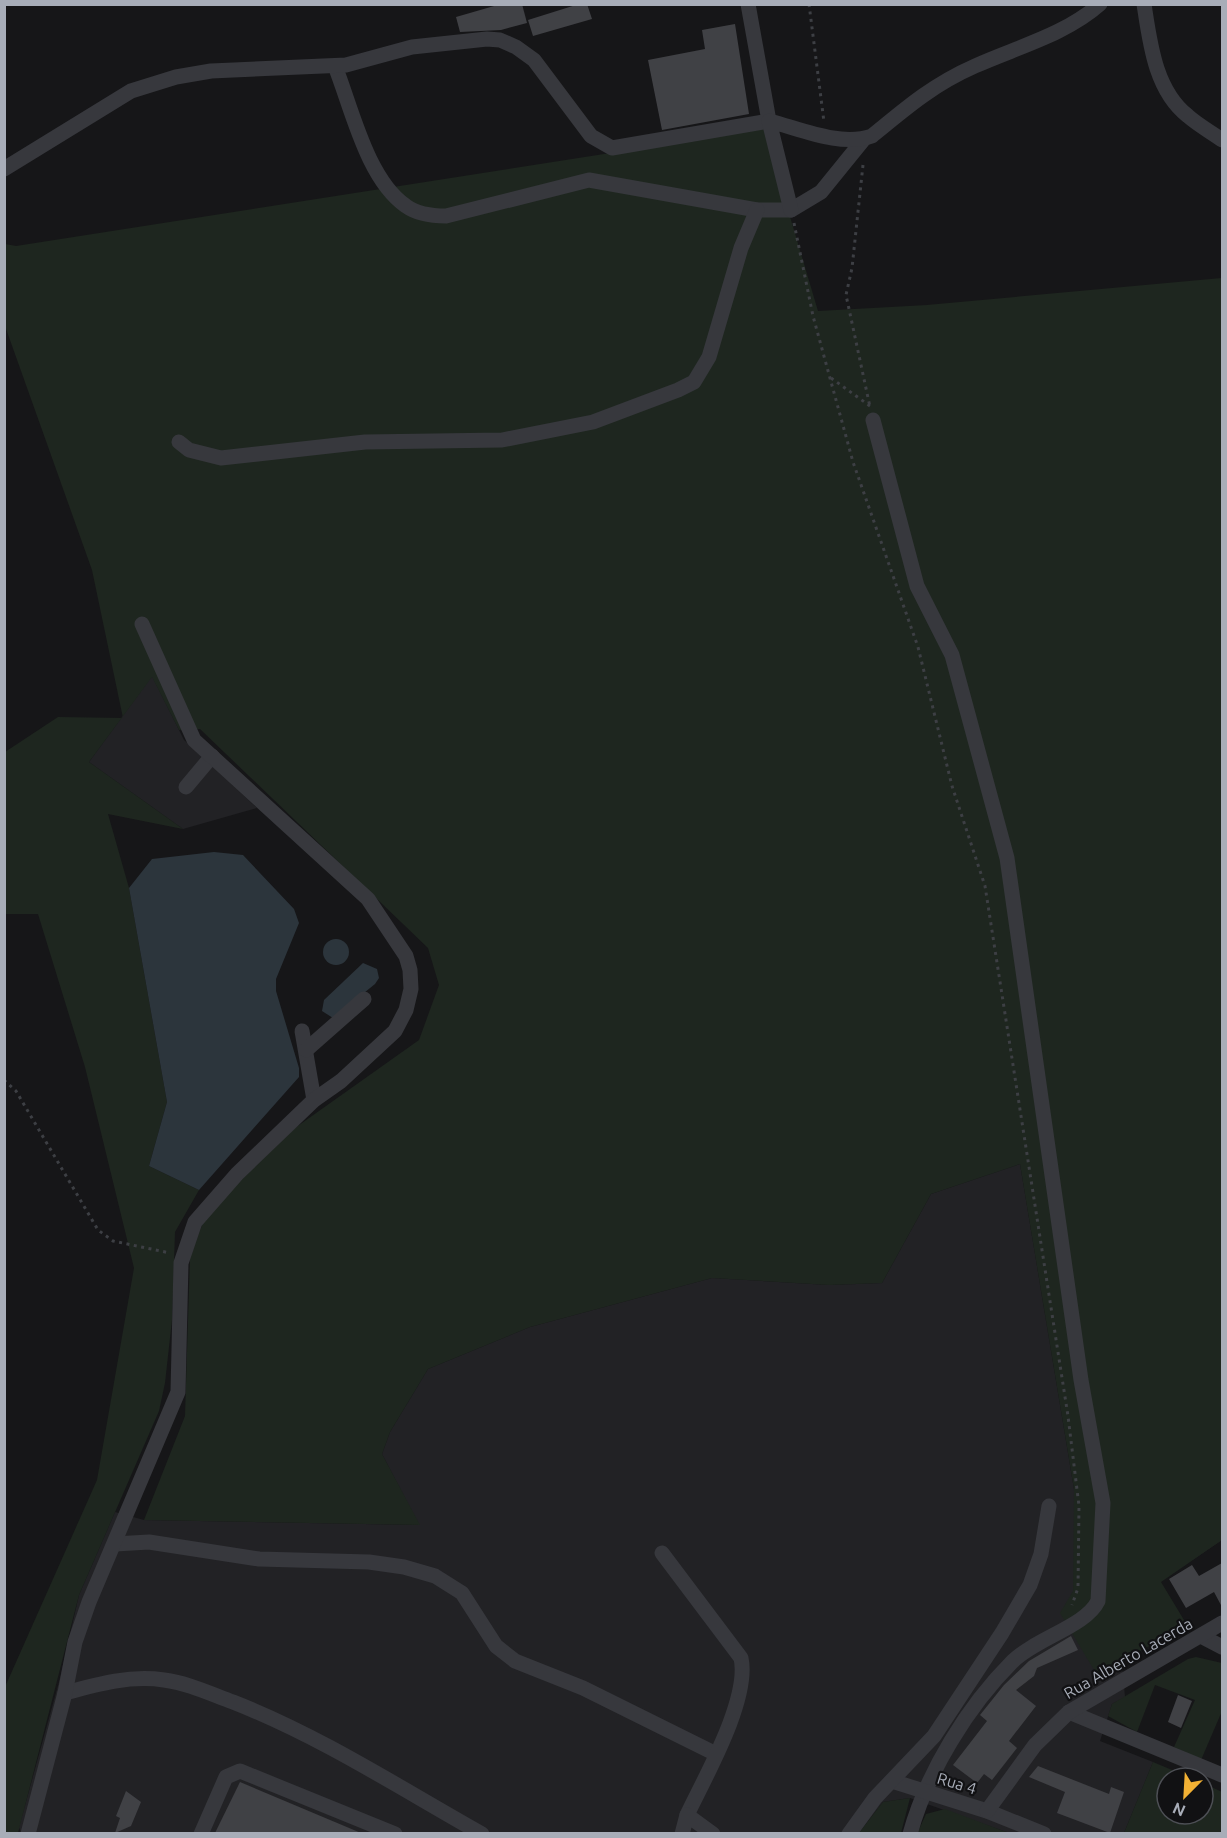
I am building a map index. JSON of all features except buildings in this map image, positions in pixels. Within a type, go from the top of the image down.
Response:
[{"type":"street","points":[[748,4],[769,121],[791,210]]},
{"type":"street","points":[[4,170],[131,91],[176,77],[211,71],[335,66],[369,61],[412,47],[500,40],[516,47],[534,60],[591,136],[612,148],[769,121],[849,141],[864,139],[872,136],[927,91],[974,66],[1075,22],[1100,4]]},
{"type":"street","points":[[1144,4],[1153,53],[1161,80],[1186,115],[1222,140]]},
{"type":"street","points":[[335,66],[377,175],[404,205],[412,210],[446,216],[589,180],[757,210],[791,210],[821,192],[864,139]]},
{"type":"street","points":[[179,442],[189,450],[221,458],[365,442],[502,440],[593,422],[678,390],[694,381],[709,357],[741,248],[757,210]]},
{"type":"street","points":[[872,413],[917,585],[952,655],[1007,858],[1081,1380],[1103,1503],[1098,1600],[1091,1613],[1040,1640],[1014,1661],[963,1723],[936,1769],[926,1792],[892,1781]]},
{"type":"street","points":[[28,1833],[66,1693],[75,1642],[89,1602],[178,1392],[184,1256],[195,1222],[237,1174],[314,1100],[341,1081],[395,1030],[406,1010],[411,989],[410,970],[406,956],[368,899],[194,740],[142,624]]},
{"type":"street","points":[[186,787],[212,756]]},
{"type":"street","points":[[306,1050],[364,999]]},
{"type":"street","points":[[302,1031],[314,1100]]},
{"type":"street","points":[[849,1833],[875,1798],[934,1736],[960,1700],[1030,1586],[1041,1554],[1049,1506]]},
{"type":"street","points":[[115,1544],[149,1542],[259,1559],[369,1562],[404,1567],[435,1576],[462,1593],[496,1646],[515,1661],[583,1688],[716,1754]]},
{"type":"street","points":[[662,1553],[741,1658],[744,1672],[740,1691],[716,1754],[687,1815],[682,1833]]},
{"type":"street","name":"Rua Alberto Lacerda","points":[[987,1811],[1035,1745],[1069,1712],[1222,1623]]},
{"type":"street","points":[[1200,1636],[1222,1647]]},
{"type":"street","points":[[66,1693],[112,1681],[136,1678],[165,1680],[197,1688],[303,1732],[482,1833]]},
{"type":"street","points":[[1069,1712],[1222,1775]]},
{"type":"street","points":[[201,1833],[226,1777],[240,1771],[395,1833]]},
{"type":"street","name":"Rua 4","points":[[910,1833],[916,1811],[926,1792],[987,1811],[1044,1833]]},
{"type":"street","points":[[687,1815],[713,1833]]},
{"type":"path","points":[[809,4],[826,135]]},
{"type":"path","points":[[864,139],[866,156],[852,268],[846,295],[872,413]]},
{"type":"path","points":[[791,210],[813,316],[853,462],[918,647],[952,786],[985,886],[1070,1427],[1079,1506],[1078,1588],[1071,1607]]},
{"type":"path","points":[[830,377],[872,413]]},
{"type":"path","points":[[4,1080],[16,1091],[98,1230],[113,1241],[184,1256]]},
{"type":"shaded area","points":[[764,129],[818,311],[927,305],[1222,278],[1222,1540],[1161,1582],[1187,1625],[1097,1675],[1060,1613],[1073,1591],[1074,1489],[1020,1164],[931,1194],[882,1283],[829,1285],[712,1278],[530,1327],[428,1369],[390,1432],[382,1454],[420,1525],[144,1520],[185,1416],[190,1258],[206,1214],[295,1128],[419,1040],[439,985],[428,948],[200,729],[179,730],[152,677],[123,717],[92,570],[5,326],[5,244],[16,246]]},
{"type":"shaded area","points":[[152,676],[184,740],[257,808],[183,829],[89,762]]},
{"type":"shaded area","points":[[58,717],[122,718],[89,762],[183,829],[108,814],[129,888],[167,1102],[149,1166],[199,1190],[175,1232],[172,1320],[165,1383],[159,1411],[79,1595],[18,1833],[5,1833],[5,1687],[97,1480],[134,1268],[85,1067],[38,914],[5,914],[5,752]]},
{"type":"shaded area","points":[[214,852],[243,855],[294,909],[299,923],[276,979],[276,991],[299,1068],[299,1077],[199,1190],[149,1166],[167,1102],[129,888],[152,859]]},
{"type":"shaded area","points":[[336,939],[345,943],[349,952],[345,961],[336,965],[327,961],[323,952],[327,943]]},
{"type":"shaded area","points":[[363,963],[377,969],[379,978],[375,984],[333,1018],[322,1011],[324,1000]]},
{"type":"shaded area","points":[[1020,1164],[1074,1489],[1074,1591],[1222,1540],[1117,1611],[1125,1697],[1112,1704],[1100,1741],[1153,1762],[1124,1833],[1009,1833],[910,1798],[883,1802],[858,1834],[21,1834],[19,1827],[59,1682],[79,1595],[115,1512],[144,1520],[419,1525],[382,1454],[390,1432],[428,1369],[530,1327],[712,1278],[829,1285],[882,1283],[931,1194]]},
{"type":"shaded area","points":[[1196,1657],[1222,1663],[1222,1711],[1201,1760],[1174,1747],[1195,1700],[1155,1685],[1137,1732],[1108,1716],[1112,1704],[1188,1659]]},
{"type":"shaded area","points":[[1153,1762],[1162,1766],[1155,1766],[1155,1826],[1215,1826],[1215,1789],[1222,1792],[1222,1833],[1124,1833]]},
{"type":"shaded area","points":[[910,1798],[901,1833],[858,1834],[883,1802]]},
{"type":"shaded area","points":[[945,1809],[1009,1833],[917,1834],[926,1814]]}]
